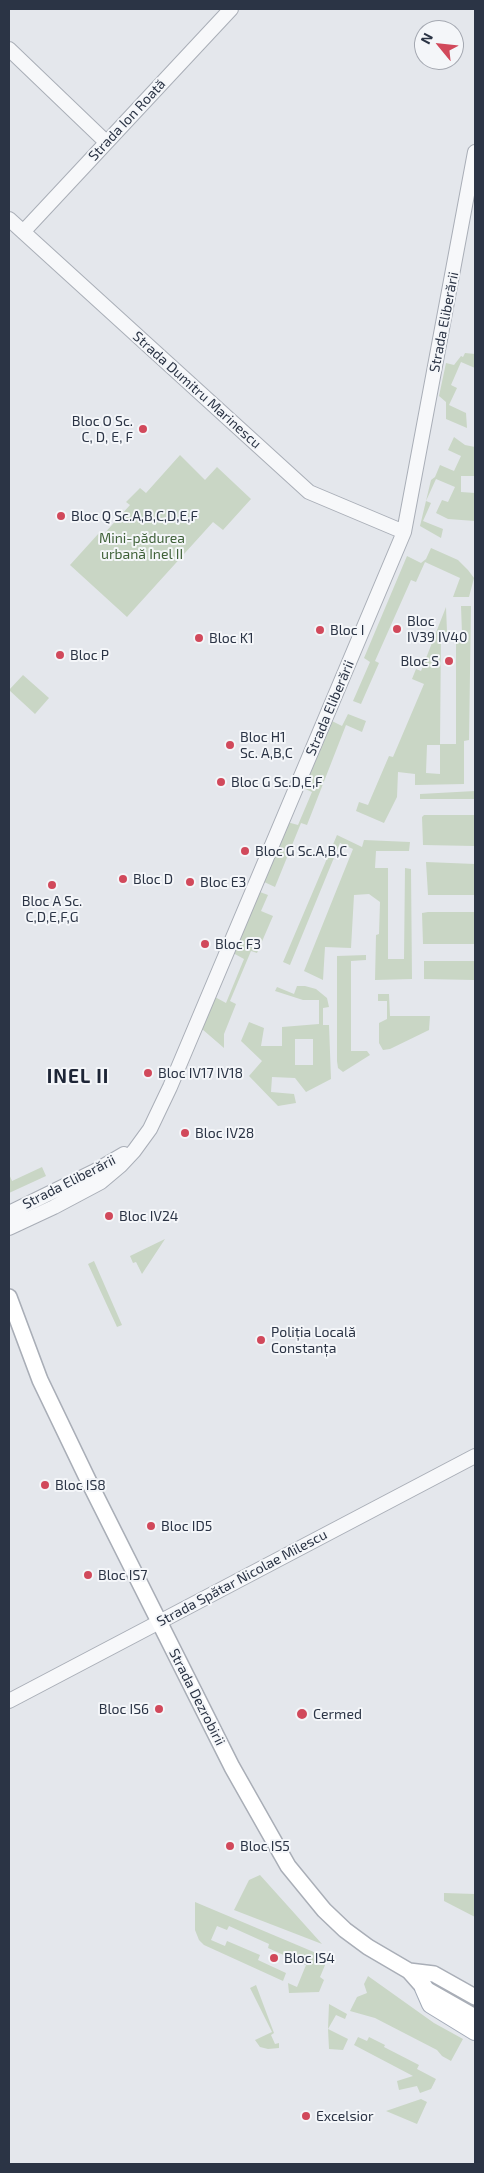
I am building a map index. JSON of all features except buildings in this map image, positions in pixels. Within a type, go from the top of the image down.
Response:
[{"type":"main road","name":"Strada Dezrobirii","points":[[9,1297],[40,1380]]},
{"type":"main road","name":"Strada Dezrobirii","points":[[9,1324],[40,1380],[158,1622],[232,1767],[288,1866],[324,1910],[345,1930],[368,1947],[409,1971],[424,1988],[475,2017]]},
{"type":"main road","name":"Strada Dezrobirii","points":[[409,1971],[434,1974],[475,1997]]},
{"type":"main road","points":[[424,1988],[431,2004],[475,2031]]},
{"type":"street","name":"Strada Ion Roată","points":[[23,232],[231,9]]},
{"type":"street","points":[[9,49],[106,142]]},
{"type":"street","name":"Strada Eliberării","points":[[9,1228],[54,1208],[101,1182],[120,1166],[150,1129],[170,1087],[404,532],[475,152]]},
{"type":"street","name":"Strada Dumitru Marinescu","points":[[9,219],[309,492],[404,532]]},
{"type":"street","name":"Strada Eliberării","points":[[9,1213],[119,1158],[150,1129]]},
{"type":"street","name":"Strada Spătar Nicolae Milescu","points":[[9,1701],[475,1456]]},
{"type":"green space","points":[[465,353],[475,354],[475,368],[461,362],[451,385],[457,388],[449,405],[466,413],[467,428],[446,419],[446,402],[439,396],[446,363],[454,365]]},
{"type":"green space","points":[[454,437],[465,445],[475,447],[475,476],[461,476],[461,492],[475,493],[475,521],[448,519],[436,513],[442,500],[448,502],[455,487],[436,479],[426,501],[431,503],[423,521],[443,529],[441,538],[420,526],[431,480],[435,477],[440,465],[454,471],[461,456],[448,450]]},
{"type":"green space","name":"Mini-pădurea urbană Inel II","points":[[180,455],[205,480],[217,467],[251,499],[223,530],[213,522],[127,617],[70,565],[99,533],[102,536],[130,505],[126,502],[140,488],[146,493]]},
{"type":"green space","points":[[431,548],[458,560],[468,570],[474,578],[469,597],[453,597],[460,578],[425,562],[416,582],[411,580],[375,661],[379,663],[361,704],[353,701],[370,662],[364,658],[407,556],[421,563],[426,559]]},
{"type":"green space","points":[[461,606],[471,606],[469,740],[464,741],[464,784],[415,785],[415,774],[398,772],[397,797],[384,823],[356,811],[359,802],[368,805],[389,756],[393,757],[424,684],[412,679],[416,669],[421,671],[446,607],[447,632],[441,633],[440,744],[456,744],[456,634],[462,634]],"holes":[[[427,745],[440,745],[440,774],[426,773]]]},
{"type":"green space","points":[[23,675],[49,698],[35,714],[9,690]]},
{"type":"green space","points":[[348,714],[366,721],[362,732],[346,725],[307,825],[301,823],[275,887],[262,881],[287,822],[298,825],[312,792],[303,788],[332,721],[342,726]]},
{"type":"green space","points":[[475,791],[475,799],[420,799],[420,794]]},
{"type":"green space","points":[[424,815],[475,815],[475,846],[423,845],[422,817]]},
{"type":"green space","points":[[337,835],[362,847],[364,840],[410,842],[409,851],[376,851],[375,868],[388,868],[388,959],[404,959],[405,868],[411,869],[412,979],[375,980],[376,935],[379,934],[380,902],[369,894],[354,895],[351,948],[325,947],[323,980],[304,971],[353,849],[340,843],[290,965],[283,962]]},
{"type":"green space","points":[[426,862],[475,864],[475,895],[428,895]]},
{"type":"green space","points":[[260,892],[268,895],[261,911],[273,916],[257,953],[251,951],[230,1001],[236,1004],[224,1034],[224,1048],[202,1029],[215,997],[226,1003],[244,959],[233,953]]},
{"type":"green space","points":[[475,912],[475,944],[423,944],[422,913]]},
{"type":"green space","points":[[366,955],[366,960],[351,961],[351,1051],[367,1051],[370,1055],[343,1072],[338,1068],[337,1061],[337,956]]},
{"type":"green space","points":[[424,961],[475,961],[475,980],[424,979]]},
{"type":"green space","points":[[297,986],[305,986],[316,989],[327,998],[329,1007],[323,1008],[323,1025],[329,1025],[331,1079],[306,1092],[295,1078],[272,1077],[271,1092],[294,1094],[296,1103],[278,1106],[249,1076],[262,1061],[241,1041],[249,1022],[264,1028],[261,1046],[282,1046],[282,1027],[319,1024],[319,1000],[303,1000],[275,991],[277,987],[294,994]],"holes":[[[295,1039],[313,1039],[313,1065],[295,1065]]]},
{"type":"green space","points":[[378,994],[389,994],[390,1016],[430,1016],[429,1030],[390,1049],[383,1050],[379,1043],[379,1023],[387,1019],[387,1001],[378,1001]]},
{"type":"green space","points":[[42,1167],[46,1176],[9,1193],[9,1174],[12,1181]]},
{"type":"green space","points":[[165,1239],[142,1274],[136,1262],[133,1263],[130,1256]]},
{"type":"green space","points":[[94,1261],[122,1325],[117,1327],[88,1264]]},
{"type":"green space","points":[[260,1875],[322,1944],[234,1910],[249,1880]]},
{"type":"green space","points":[[444,1893],[475,1894],[475,1917],[444,1901]]},
{"type":"green space","points":[[195,1902],[328,1958],[320,1977],[324,1980],[319,1992],[289,1993],[288,1983],[297,1987],[306,1965],[268,1948],[269,1944],[229,1926],[227,1930],[217,1926],[211,1940],[225,1946],[227,1941],[260,1955],[258,1960],[286,1973],[283,1981],[204,1945],[199,1940],[195,1930]]},
{"type":"green space","points":[[368,1976],[434,2023],[463,2039],[451,2061],[442,2056],[437,2050],[375,2018],[350,2011],[357,1997],[367,1993],[364,1984]]},
{"type":"green space","points":[[256,1985],[274,2033],[271,2035],[275,2044],[279,2043],[279,2048],[268,2049],[260,2047],[255,2040],[272,2032],[250,1988]]},
{"type":"green space","points":[[329,2004],[347,2014],[345,2019],[336,2015],[328,2029]]},
{"type":"green space","points":[[328,2029],[348,2039],[343,2050],[329,2049]]},
{"type":"green space","points":[[358,2037],[367,2041],[369,2037],[419,2065],[417,2069],[436,2079],[431,2089],[420,2093],[417,2086],[399,2090],[397,2081],[413,2076],[354,2045]]},
{"type":"green space","points":[[421,2099],[427,2102],[417,2124],[386,2111]]},
{"type":"place","name":"Bloc O Sc. C, D, E, F","points":[[143,429]]},
{"type":"place","name":"Bloc Q Sc.A,B,C,D,E,F","points":[[61,516]]},
{"type":"place","name":"Bloc IV39 IV40","points":[[397,629]]},
{"type":"place","name":"Bloc I","points":[[320,630]]},
{"type":"place","name":"Bloc K1","points":[[199,638]]},
{"type":"place","name":"Bloc P","points":[[60,655]]},
{"type":"place","name":"Bloc S","points":[[449,661]]},
{"type":"place","name":"Bloc H1 Sc. A,B,C","points":[[230,745]]},
{"type":"place","name":"Bloc G Sc.D,E,F","points":[[221,782]]},
{"type":"place","name":"Bloc G Sc.A,B,C","points":[[245,851]]},
{"type":"place","name":"Bloc D","points":[[123,879]]},
{"type":"place","name":"Bloc E3","points":[[190,882]]},
{"type":"place","name":"Bloc A Sc. C,D,E,F,G","points":[[52,885]]},
{"type":"place","name":"Bloc F3","points":[[205,944]]},
{"type":"place","name":"Bloc IV17 IV18","points":[[148,1073]]},
{"type":"place","name":"Bloc IV28","points":[[185,1133]]},
{"type":"place","name":"Bloc IV24","points":[[109,1216]]},
{"type":"place","name":"Poliția Locală Constanța","points":[[261,1340]]},
{"type":"place","name":"Bloc IS8","points":[[45,1485]]},
{"type":"place","name":"Bloc ID5","points":[[151,1526]]},
{"type":"place","name":"Bloc IS7","points":[[88,1575]]},
{"type":"place","name":"Bloc IS6","points":[[159,1709]]},
{"type":"place","name":"Cermed","points":[[302,1714]]},
{"type":"place","name":"Bloc IS5","points":[[230,1846]]},
{"type":"place","name":"Bloc IS4","points":[[274,1958]]},
{"type":"place","name":"Excelsior","points":[[306,2116]]},
{"type":"district","name":"INEL II","points":[[78,1077]]}]
